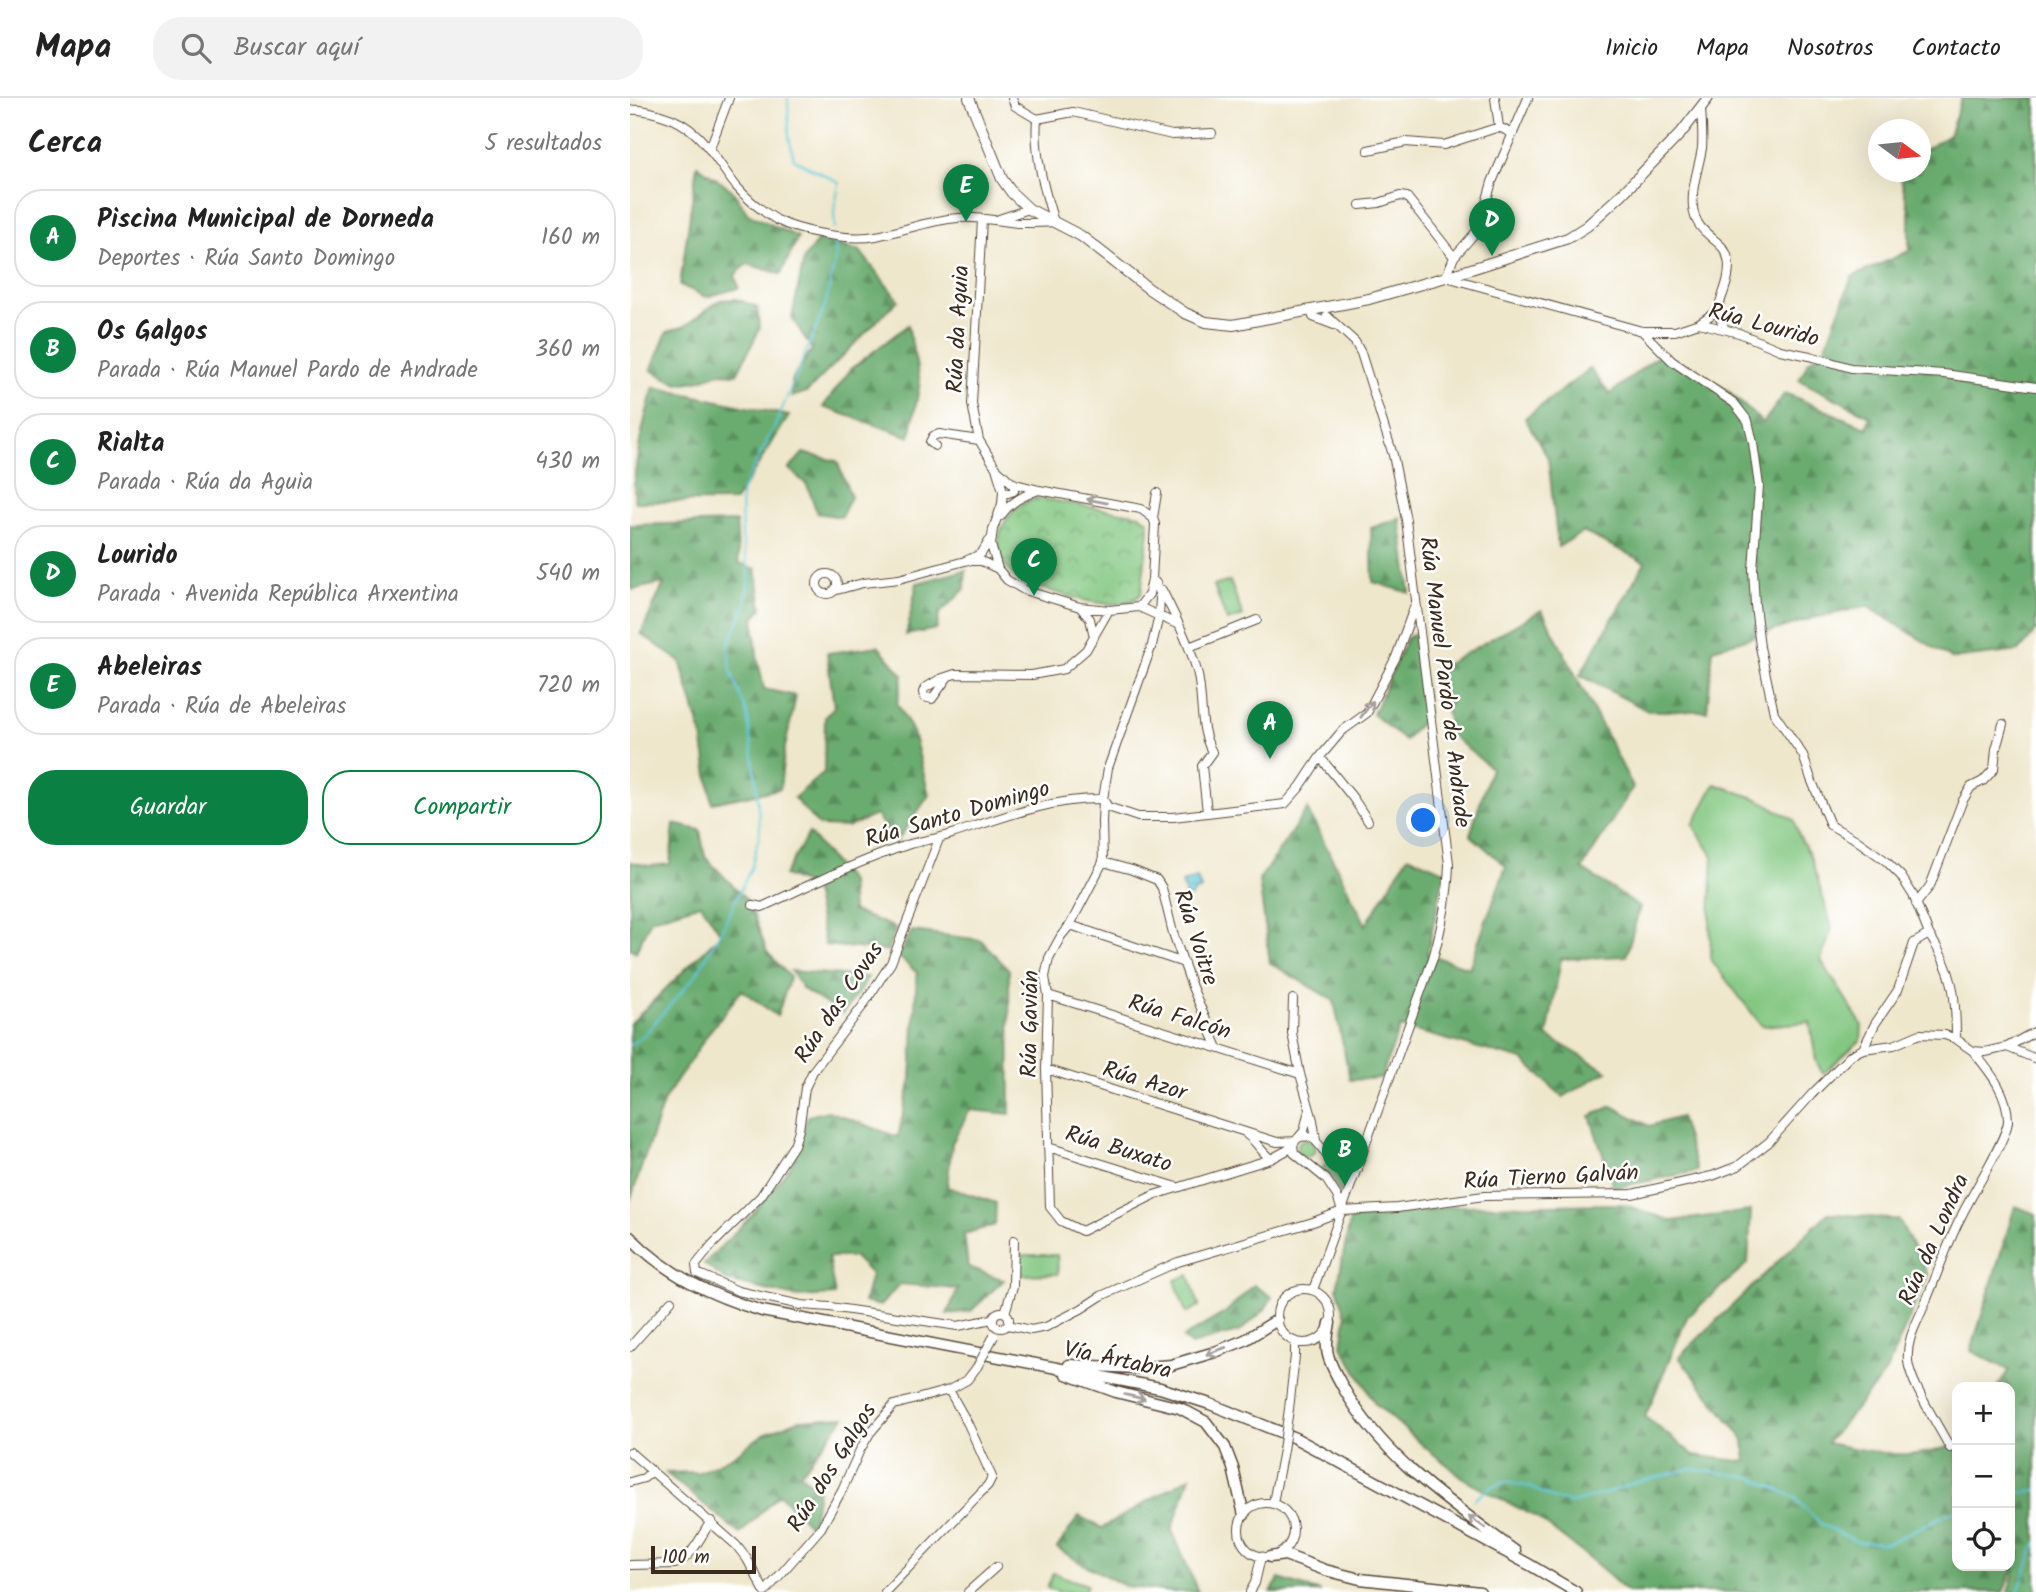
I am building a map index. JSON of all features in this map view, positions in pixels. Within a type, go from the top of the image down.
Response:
[{"type":"highway","name":"Vía Ártabra","points":[[630,1237],[667,1270],[699,1288],[762,1311],[1160,1388],[1210,1404],[1295,1438],[1576,1592]]},
{"type":"highway","points":[[1048,1366],[1138,1368],[1171,1365],[1245,1340],[1277,1320]]},
{"type":"highway","points":[[1330,1323],[1326,1342],[1328,1354],[1356,1410],[1404,1464],[1447,1501],[1520,1554],[1530,1565]]},
{"type":"highway","points":[[1048,1366],[1116,1392],[1180,1408],[1206,1422],[1225,1447],[1244,1515]]},
{"type":"highway","points":[[1266,1557],[1285,1555],[1360,1579],[1480,1592]]},
{"type":"main road","points":[[969,98],[994,163],[1012,193],[1031,210],[1093,245],[1176,308],[1206,322],[1233,325],[1311,310],[1324,314],[1539,248],[1576,234],[1622,194],[1681,133],[1708,98]]},
{"type":"street","points":[[710,148],[729,98]]},
{"type":"street","points":[[1012,98],[1015,106],[1037,119],[1073,112],[1172,135],[1212,133]]},
{"type":"street","points":[[1494,98],[1499,127]]},
{"type":"street","points":[[1446,277],[1454,257],[1483,225],[1492,182],[1528,98]]},
{"type":"street","points":[[632,109],[669,117],[687,126],[710,148],[737,187],[757,207],[780,221],[797,228],[850,237],[873,237],[958,218],[1054,222],[1035,138],[1037,119]]},
{"type":"street","points":[[1699,323],[1717,312],[1727,281],[1728,257],[1696,223],[1693,206],[1702,147],[1700,110]]},
{"type":"street","points":[[1368,150],[1406,142],[1444,145],[1499,127],[1513,134]]},
{"type":"street","points":[[1012,193],[1018,204],[1017,214],[1020,220],[1025,222]]},
{"type":"street","points":[[1360,205],[1379,203],[1400,196],[1407,197],[1454,257]]},
{"type":"street","points":[[995,220],[1031,210],[1030,220],[1025,222]]},
{"type":"street","name":"Rúa da Aguia","points":[[982,219],[972,383],[979,440],[996,468],[1003,491],[991,545],[998,569]]},
{"type":"street","name":"Rúa Lourido","points":[[1446,277],[1642,331],[1675,331],[1699,323],[1739,333],[1780,350],[1851,368],[1944,374],[2036,387]]},
{"type":"street","points":[[1717,312],[1725,330]]},
{"type":"street","name":"Rúa Manuel Pardo de Andrade","points":[[1313,1290],[1433,958],[1443,924],[1449,864],[1417,599],[1406,520],[1393,455],[1361,353],[1346,332],[1324,314]]},
{"type":"street","points":[[1642,331],[1672,362],[1734,403],[1748,421],[1754,443],[1759,486],[1753,569],[1755,605],[1773,713],[1803,755],[1830,825],[1855,839],[1901,876],[1950,971],[1956,1004],[1956,1039]]},
{"type":"street","points":[[935,446],[930,442],[933,436],[939,434],[979,440]]},
{"type":"street","name":"Rúa da Aguia","points":[[996,468],[1014,483],[1141,509],[1153,518]]},
{"type":"street","points":[[1003,491],[1008,494],[1014,491],[1014,483]]},
{"type":"street","points":[[863,583],[830,574],[819,577],[817,584],[822,593],[829,594],[863,583],[899,579],[965,561],[981,554],[1006,508],[1039,490]]},
{"type":"street","points":[[1139,607],[1149,594],[1153,575],[1153,518],[1157,493]]},
{"type":"street","points":[[965,561],[981,561],[998,569],[1007,580],[1024,590],[1080,607],[1109,610],[1139,607],[1179,625]]},
{"type":"street","points":[[830,574],[837,583],[833,591]]},
{"type":"street","points":[[1153,575],[1160,598],[1159,616]]},
{"type":"street","points":[[1153,575],[1179,625],[1198,674],[1203,730],[1212,752],[1202,766],[1207,812]]},
{"type":"street","points":[[1103,799],[1108,807],[1138,817],[1173,817],[1284,804],[1342,731],[1367,713],[1396,657],[1417,599]]},
{"type":"street","points":[[1080,607],[1090,619],[1094,637]]},
{"type":"street","points":[[947,678],[935,696],[929,700],[924,698],[925,688],[955,674],[1032,675],[1064,669],[1086,650],[1109,610]]},
{"type":"street","name":"Rúa Gavián","points":[[1159,616],[1152,645],[1108,768],[1103,799],[1103,862],[1070,925],[1049,958],[1045,977],[1048,995],[1046,1069],[1050,1207],[1061,1221],[1082,1231],[1153,1195],[1177,1187],[1273,1158],[1300,1159]]},
{"type":"street","points":[[1189,647],[1257,620]]},
{"type":"street","points":[[1916,904],[1930,886],[1962,802],[1971,787],[1983,781],[1994,769],[2003,724]]},
{"type":"street","points":[[1320,757],[1368,821]]},
{"type":"street","name":"Rúa Santo Domingo","points":[[753,905],[762,907],[851,865],[914,843],[940,838],[1030,808],[1082,798],[1103,799]]},
{"type":"street","name":"Rúa das Covas","points":[[940,838],[891,963],[862,1007],[813,1071],[805,1088],[794,1145],[761,1196],[695,1265],[697,1273],[738,1291],[791,1303],[958,1326],[992,1319]]},
{"type":"street","name":"Rúa Voitre","points":[[1103,862],[1157,880],[1162,888],[1172,933],[1218,1048]]},
{"type":"street","points":[[1070,925],[1184,963]]},
{"type":"street","points":[[1863,1049],[1875,1024],[1898,990],[1914,943],[1929,934]]},
{"type":"street","name":"Rúa Falcón","points":[[1048,995],[1300,1073]]},
{"type":"street","points":[[1293,999],[1292,1033],[1317,1143],[1316,1156],[1310,1160],[1300,1159]]},
{"type":"street","name":"Rúa Voitre","points":[[1194,1040],[1206,1021]]},
{"type":"street","points":[[1973,1051],[1985,1052],[2007,1047],[2036,1031]]},
{"type":"street","name":"Rúa Tierno Galván","points":[[1342,1211],[1397,1208],[1484,1196],[1632,1195],[1712,1176],[1738,1166],[1769,1142],[1851,1055],[1863,1049],[1883,1048],[1920,1034],[1945,1035],[1973,1051]]},
{"type":"street","points":[[2007,1047],[2036,1059]]},
{"type":"street","name":"Rúa da Londra","points":[[1950,1448],[1908,1366],[1908,1348],[1910,1335],[1951,1238],[2008,1123],[2006,1104],[1999,1083],[1973,1051]]},
{"type":"street","name":"Rúa Azor","points":[[1046,1069],[1277,1142],[1295,1142]]},
{"type":"street","points":[[1295,1142],[1304,1131],[1308,1108]]},
{"type":"street","name":"Rúa Azor","points":[[1232,1127],[1250,1136],[1262,1153],[1273,1158]]},
{"type":"street","points":[[1295,1142],[1307,1135],[1337,1166],[1358,1169]]},
{"type":"street","points":[[1008,1325],[1031,1330],[1046,1327],[1101,1296],[1178,1262],[1342,1211],[1337,1196],[1326,1179],[1300,1159],[1295,1142]]},
{"type":"street","name":"Rúa Gavián","points":[[1273,1158],[1295,1142]]},
{"type":"street","points":[[1245,1166],[1253,1157],[1256,1143]]},
{"type":"street","name":"Rúa Buxato","points":[[1048,1147],[1177,1187]]},
{"type":"street","points":[[1005,1313],[1013,1286],[1014,1240]]},
{"type":"street","points":[[1297,1289],[1313,1290],[1320,1294],[1329,1307],[1330,1323],[1316,1340],[1295,1342],[1283,1334],[1277,1320],[1279,1304],[1290,1292],[1297,1289]]},
{"type":"street","points":[[630,1347],[670,1301]]},
{"type":"street","points":[[997,1313],[1005,1313],[1009,1318],[1008,1325],[996,1332],[992,1319],[997,1313]]},
{"type":"street","name":"Rúa dos Galgos","points":[[765,1592],[821,1528],[860,1450],[888,1411],[894,1405],[949,1390],[967,1380],[996,1332]]},
{"type":"street","points":[[1273,1503],[1289,1409],[1295,1342]]},
{"type":"street","points":[[885,1592],[988,1485],[992,1477],[949,1390]]},
{"type":"street","points":[[630,1452],[736,1545],[765,1592]]},
{"type":"street","points":[[630,1482],[644,1478],[652,1471]]},
{"type":"street","points":[[1273,1503],[1288,1514],[1293,1531],[1286,1548],[1279,1554],[1266,1557],[1248,1551],[1240,1539],[1239,1527],[1249,1508],[1257,1504],[1273,1503]]},
{"type":"street","points":[[630,1565],[681,1562],[689,1555],[711,1521]]},
{"type":"street","points":[[1250,1592],[1266,1557]]},
{"type":"street","points":[[968,1592],[996,1567]]},
{"type":"green space","points":[[1962,98],[2036,98],[2036,631],[2019,651],[1952,659],[1867,606],[1814,618],[1713,649],[1707,711],[1648,711],[1580,675],[1645,562],[1583,532],[1558,547],[1548,458],[1525,418],[1590,369],[1610,394],[1660,354],[1727,390],[1763,423],[1785,393],[1867,428],[1870,416],[1799,380],[1809,361],[1824,350],[1852,277],[1909,251],[1909,210],[1902,182],[1931,182],[1931,146],[1949,135]]},
{"type":"green space","points":[[697,165],[732,190],[748,214],[798,237],[781,274],[747,264],[735,275],[739,288],[706,297],[680,285]]},
{"type":"green space","points":[[818,240],[860,251],[898,300],[807,392],[792,397],[791,381],[812,349],[792,318],[804,259]]},
{"type":"green space","points":[[736,299],[757,307],[760,328],[737,374],[719,373],[678,384],[651,370],[667,332],[685,326],[720,300]]},
{"type":"green space","points":[[908,325],[920,382],[910,437],[823,407],[851,369]]},
{"type":"green space","points":[[654,387],[789,416],[735,501],[635,502],[636,462]]},
{"type":"green space","points":[[803,453],[837,461],[851,497],[841,517],[817,513],[807,485],[789,469]]},
{"type":"green space","points":[[1037,498],[1140,515],[1148,521],[1141,594],[1130,601],[1100,603],[1021,581],[1009,571],[1002,560],[999,547],[1004,523],[1023,504]]},
{"type":"green space","points":[[1400,518],[1410,593],[1373,582],[1371,528]]},
{"type":"green space","points":[[736,522],[739,563],[756,569],[762,608],[754,618],[757,656],[764,689],[796,696],[784,752],[780,789],[712,803],[702,735],[680,661],[641,634],[664,583],[630,590],[630,525]]},
{"type":"green space","points":[[966,570],[965,589],[939,614],[937,629],[906,635],[917,583]]},
{"type":"green space","points":[[1230,581],[1243,616],[1227,621],[1214,586]]},
{"type":"green space","points":[[1542,610],[1633,787],[1582,869],[1640,907],[1626,956],[1561,959],[1547,1036],[1607,1071],[1563,1097],[1523,1060],[1400,1027],[1381,1078],[1350,1080],[1334,1001],[1270,963],[1259,880],[1307,809],[1366,925],[1408,856],[1445,871],[1427,954],[1469,968],[1506,866],[1470,835],[1491,768],[1451,735],[1438,669]]},
{"type":"green space","points":[[1417,633],[1427,715],[1405,741],[1373,714],[1407,638]]},
{"type":"green space","points":[[878,646],[903,675],[897,703],[913,732],[929,795],[896,843],[876,815],[848,827],[819,826],[794,798],[824,772],[825,717],[834,707],[827,653]]},
{"type":"green space","points":[[1715,784],[1760,800],[1794,820],[1811,858],[1832,928],[1821,960],[1862,1025],[1861,1040],[1823,1074],[1816,1061],[1810,1022],[1762,1026],[1711,960],[1713,856],[1693,825]]},
{"type":"green space","points":[[674,824],[700,830],[705,857],[749,902],[767,952],[790,977],[777,1016],[742,990],[710,1031],[664,1100],[630,1201],[630,1024],[721,934],[701,904],[651,919],[636,952],[630,948],[630,862],[650,866],[670,864]]},
{"type":"green space","points":[[809,833],[850,882],[852,911],[896,928],[887,951],[825,945],[813,887],[784,875]]},
{"type":"green space","points":[[912,931],[981,940],[1009,970],[1010,1114],[970,1110],[952,1143],[947,1187],[996,1203],[995,1225],[964,1234],[968,1267],[1004,1280],[971,1311],[947,1314],[958,1289],[900,1284],[880,1306],[864,1302],[871,1274],[854,1257],[828,1257],[835,1295],[796,1297],[727,1281],[704,1264],[750,1217],[791,1166],[808,1116],[828,1111],[898,1137],[911,1079],[917,973],[898,956]]},
{"type":"green space","points":[[791,971],[868,977],[842,1014],[803,989]]},
{"type":"green space","points":[[1612,1106],[1649,1126],[1680,1117],[1697,1171],[1614,1188],[1590,1116]]},
{"type":"green space","points":[[1306,1139],[1312,1142],[1315,1148],[1312,1154],[1306,1157],[1300,1154],[1297,1148],[1300,1142]]},
{"type":"green space","points":[[1328,1163],[1346,1175],[1340,1193],[1332,1178],[1321,1169]]},
{"type":"green space","points":[[1622,1204],[1672,1221],[1751,1211],[1748,1263],[1687,1317],[1645,1417],[1694,1455],[1746,1462],[1744,1440],[1679,1357],[1828,1213],[1899,1220],[1928,1275],[1886,1372],[1827,1443],[1893,1454],[1926,1453],[1952,1445],[1952,1571],[2012,1571],[2003,1592],[1627,1592],[1593,1561],[1536,1517],[1470,1483],[1375,1403],[1342,1346],[1346,1316],[1337,1288],[1350,1220],[1455,1206]]},
{"type":"green space","points":[[2015,1206],[2036,1214],[2036,1592],[2008,1592],[2021,1551],[2015,1565],[2015,1382],[2001,1382],[2009,1370],[1971,1351]]},
{"type":"green space","points":[[1018,1255],[1057,1255],[1058,1274],[1018,1275]]},
{"type":"green space","points":[[1189,1275],[1199,1306],[1186,1313],[1175,1280]]},
{"type":"green space","points":[[1254,1285],[1272,1297],[1265,1309],[1241,1331],[1191,1345],[1183,1338],[1226,1312]]},
{"type":"green space","points":[[845,1417],[800,1474],[818,1490],[812,1528],[779,1494],[740,1534],[666,1473],[700,1472],[731,1457],[764,1434],[799,1420]]},
{"type":"green space","points":[[1190,1477],[1172,1530],[1198,1592],[1171,1592],[1125,1586],[1057,1548],[1079,1516],[1102,1528]]},
{"type":"green space","points":[[1053,1573],[1087,1585],[1084,1592],[1058,1592],[1047,1588]]},
{"type":"green space","points":[[1279,1579],[1321,1592],[1271,1592]]},
{"type":"water","points":[[1197,878],[1201,889],[1191,897],[1186,897],[1182,883]]},
{"type":"waterway","points":[[788,98],[789,137],[794,159],[839,183],[834,213],[835,229]]},
{"type":"waterway","points":[[630,1045],[645,1034],[696,975],[722,929],[752,866],[760,831],[756,780],[747,713],[731,671],[729,644],[745,606],[749,575],[742,537],[741,492],[774,428],[825,307],[836,257],[835,241]]},
{"type":"waterway","points":[[1474,1500],[1490,1487],[1507,1482],[1572,1503],[1636,1482],[1691,1469],[1751,1477],[1794,1497],[1821,1524],[1858,1542],[1888,1543],[1952,1511]]},
{"type":"waterway","points":[[2015,1493],[2036,1491]]},
{"type":"waterway","points":[[2018,1592],[2036,1543]]},
{"type":"place","name":"Abeleiras","points":[[966,222]]},
{"type":"place","name":"Lourido","points":[[1492,256]]},
{"type":"place","name":"Rialta","points":[[1034,596]]},
{"type":"place","name":"Piscina Municipal de Dorneda","points":[[1270,759]]},
{"type":"place","name":"Os Galgos","points":[[1345,1186]]}]
